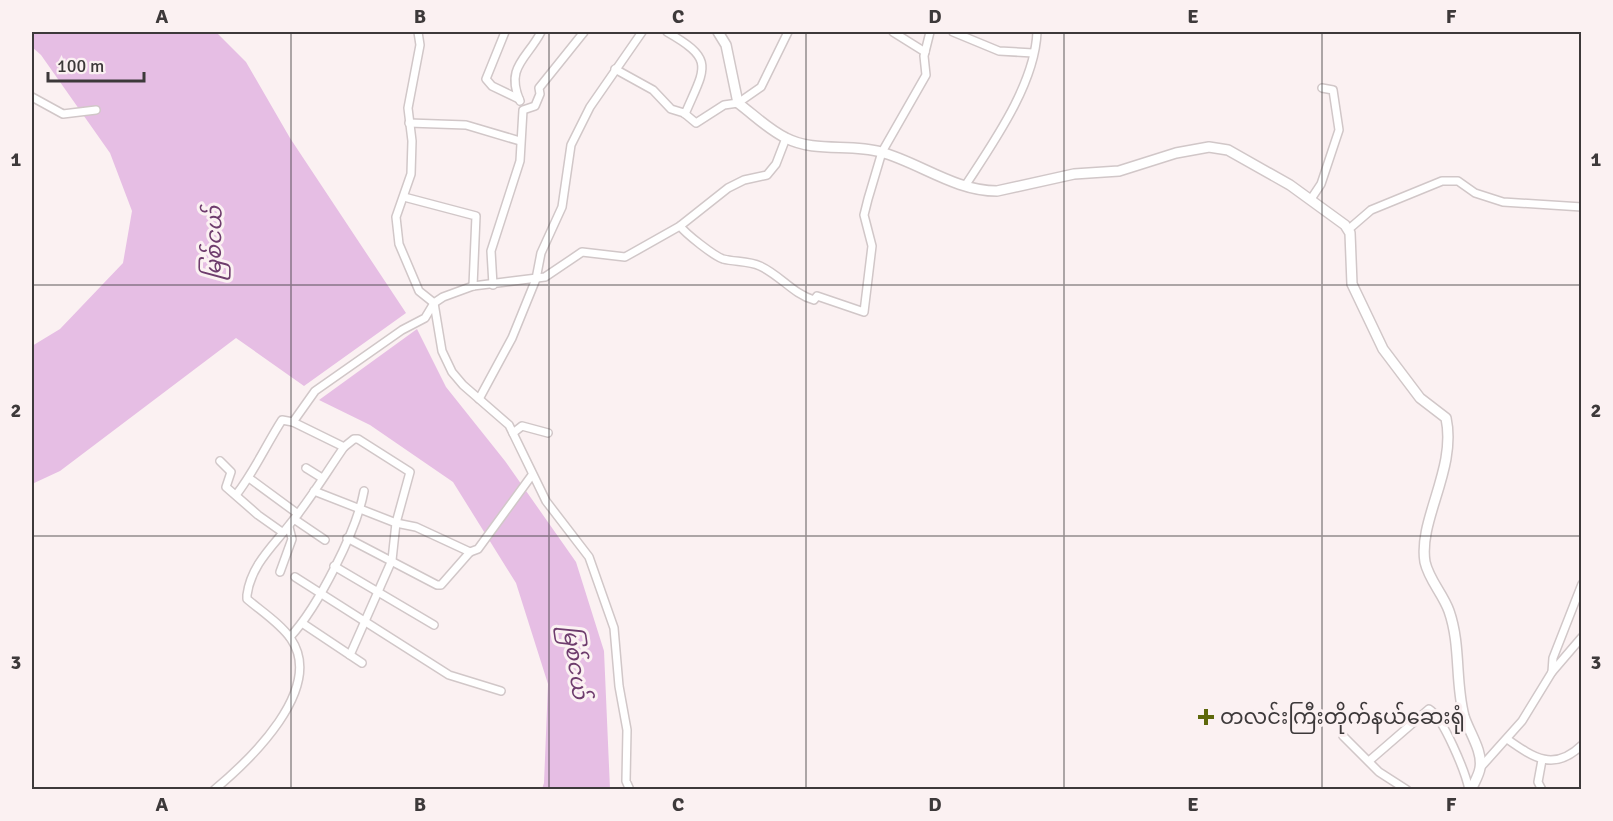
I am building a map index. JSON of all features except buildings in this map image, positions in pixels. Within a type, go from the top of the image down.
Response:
[{"type":"street","points":[[418,32],[420,45],[409,97],[412,162],[405,197],[396,217],[399,244],[419,291],[434,303],[442,351],[447,364],[463,385],[502,417],[513,433],[546,501],[589,557],[614,628],[618,680],[627,730],[626,781],[630,789]]},
{"type":"street","points":[[504,32],[486,79],[492,86],[519,99]]},
{"type":"street","points":[[493,285],[491,251],[520,161],[523,110],[513,84],[514,77],[519,64],[541,32]]},
{"type":"street","points":[[523,110],[535,106],[540,94],[539,88],[584,32]]},
{"type":"street","points":[[479,399],[512,338],[536,279],[541,252],[562,207],[571,145],[615,69],[642,32]]},
{"type":"street","points":[[667,32],[701,55],[703,69],[685,114]]},
{"type":"street","points":[[718,32],[726,45],[738,103],[786,138],[801,144],[882,152],[976,190],[998,191],[1074,174],[1119,171],[1176,153],[1209,147],[1228,150],[1311,198],[1349,229],[1352,284],[1379,342],[1420,398],[1446,418],[1448,440],[1443,482],[1430,521],[1425,559],[1430,577],[1449,610],[1465,717],[1480,768]]},
{"type":"street","points":[[615,69],[653,90],[671,110],[685,114],[696,123],[724,105],[738,103],[761,87],[788,32]]},
{"type":"street","points":[[893,32],[925,52]]},
{"type":"street","points":[[680,226],[711,253],[724,259],[758,265],[774,274],[802,296],[814,300],[818,296],[864,312],[872,246],[864,215],[882,152],[926,75],[925,52],[930,32]]},
{"type":"street","points":[[953,32],[999,51],[1033,53]]},
{"type":"street","points":[[965,186],[997,137],[1033,53],[1037,32]]},
{"type":"street","points":[[1311,198],[1321,184],[1339,130],[1333,90],[1322,88]]},
{"type":"street","points":[[32,97],[63,114],[96,110]]},
{"type":"street","points":[[409,123],[466,125],[520,141]]},
{"type":"street","points":[[293,422],[315,391],[334,376],[425,318],[434,303],[449,294],[473,286],[545,277],[582,252],[625,257],[680,226],[728,188],[744,180],[767,175],[776,164],[786,138]]},
{"type":"street","points":[[1349,229],[1371,210],[1421,188],[1442,182],[1458,181],[1474,193],[1503,202],[1581,207]]},
{"type":"street","points":[[405,197],[476,216],[473,286]]},
{"type":"street","points":[[236,495],[249,478],[252,468],[282,420],[293,422],[344,447]]},
{"type":"street","points":[[513,433],[522,426],[548,433]]},
{"type":"street","points":[[214,789],[231,775],[288,711],[298,682],[301,663],[290,637],[247,598],[253,571],[296,516],[344,447],[354,439],[358,439],[409,470],[396,523],[392,560],[380,592],[350,655]]},
{"type":"street","points":[[220,461],[231,472],[226,487],[286,529],[292,539],[279,572]]},
{"type":"street","points":[[306,468],[322,478]]},
{"type":"street","points":[[347,538],[392,560],[429,582],[441,585],[474,551],[532,475]]},
{"type":"street","points":[[249,478],[326,540]]},
{"type":"street","points":[[314,491],[396,523],[416,527],[474,551]]},
{"type":"street","points":[[290,637],[302,622],[334,566],[361,509],[364,491]]},
{"type":"street","points":[[334,566],[434,626]]},
{"type":"street","points":[[295,577],[454,678],[501,691]]},
{"type":"street","points":[[1552,672],[1553,658],[1581,584]]},
{"type":"street","points":[[302,622],[362,663]]},
{"type":"street","points":[[1470,789],[1480,768],[1522,721],[1552,672],[1581,637]]},
{"type":"street","points":[[1369,761],[1429,709],[1435,714],[1450,743],[1470,789]]},
{"type":"street","points":[[1343,736],[1388,780],[1407,789]]},
{"type":"street","points":[[1507,739],[1542,760],[1562,758],[1573,753],[1581,745]]},
{"type":"street","points":[[1542,760],[1538,782],[1542,789]]},
{"type":"water","name":"မြစ်ငယ်","points":[[32,32],[216,32],[246,62],[290,138],[406,313],[304,386],[236,338],[60,471],[32,484],[32,346],[60,329],[123,263],[132,211],[110,153],[41,55],[32,47]]},
{"type":"water","name":"မြစ်ငယ်","points":[[417,329],[446,387],[505,461],[576,562],[604,651],[610,789],[542,789],[548,684],[516,583],[453,482],[370,425],[319,400]]},
{"type":"place","name":"တလင်းကြီးတိုက်နယ်ဆေးရုံ","points":[[1206,717]]}]
